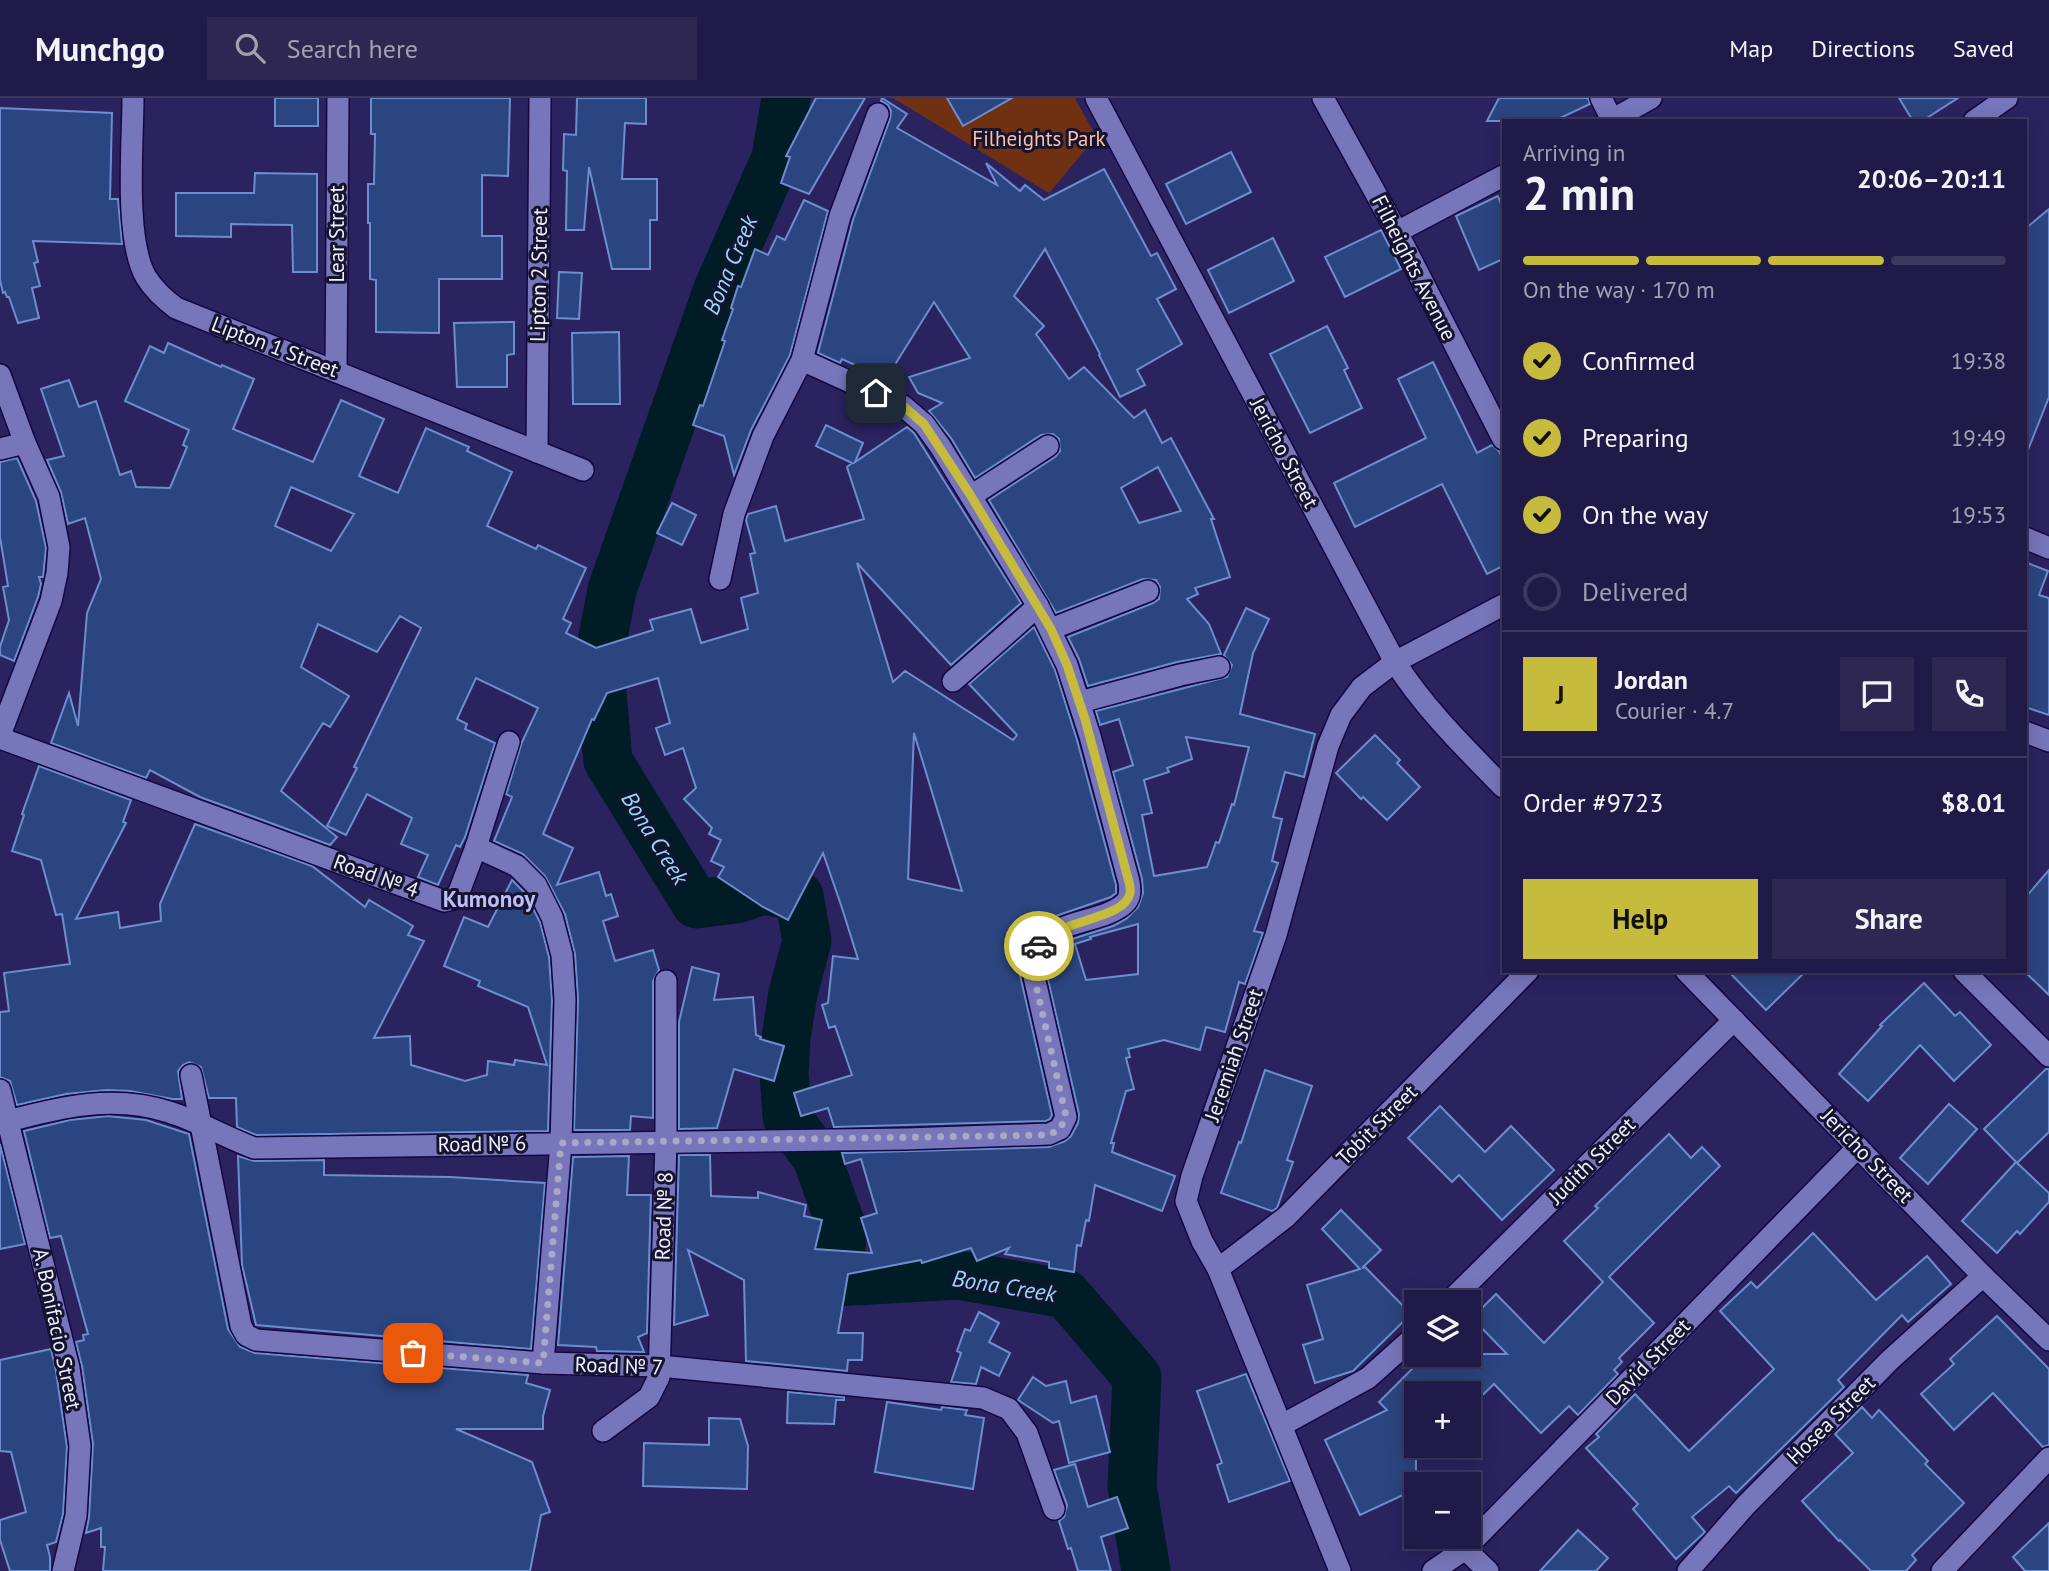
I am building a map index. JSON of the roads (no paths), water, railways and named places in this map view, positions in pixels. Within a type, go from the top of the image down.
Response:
[{"type":"street","name":"Lipton 1 Street","points":[[134,98],[133,227],[145,275],[159,295],[176,309],[336,370],[583,470]]},
{"type":"street","name":"Lear Street","points":[[336,370],[338,98]]},
{"type":"street","name":"Lipton 2 Street","points":[[537,452],[540,98]]},
{"type":"street","name":"Jericho Street","points":[[1096,98],[1395,662],[1415,694],[1502,786]]},
{"type":"street","name":"Filheights Avenue","points":[[1323,98],[1494,400],[1502,435]]},
{"type":"street","points":[[1601,98],[1611,119]]},
{"type":"street","points":[[1613,119],[1651,98]]},
{"type":"street","points":[[1977,119],[2007,98]]},
{"type":"street","points":[[720,579],[734,514],[763,436],[802,360],[841,216],[878,114]]},
{"type":"street","points":[[1397,232],[1502,177]]},
{"type":"street","name":"Road № 6","points":[[8,1121],[68,1106],[104,1103],[138,1105],[167,1111],[254,1148],[1049,1135],[1060,1129],[1066,1116],[1033,972],[1034,954],[1041,941],[1053,932],[1116,909],[1125,903],[1130,894],[1080,702],[1051,629],[924,424],[903,406],[802,360]]},
{"type":"street","points":[[0,375],[25,443],[49,497],[59,547],[51,601],[0,736]]},
{"type":"street","points":[[0,449],[25,443]]},
{"type":"street","points":[[971,496],[1048,446]]},
{"type":"street","points":[[2027,539],[2049,548]]},
{"type":"street","points":[[1051,629],[1147,591]]},
{"type":"street","points":[[953,681],[1038,606]]},
{"type":"street","name":"Jeremiah Street","points":[[1340,1571],[1218,1269],[1202,1241],[1186,1201],[1192,1176],[1276,935],[1328,746],[1341,715],[1362,687],[1395,662],[1502,606]]},
{"type":"street","points":[[1080,702],[1219,667]]},
{"type":"street","points":[[2027,734],[2049,741]]},
{"type":"street","name":"Road № 4","points":[[0,736],[444,901],[453,899],[459,892],[476,848]]},
{"type":"street","points":[[509,741],[476,848],[517,866],[536,885],[552,917],[562,955],[565,1000],[561,1143],[543,1363]]},
{"type":"street","name":"Tobit Street","points":[[1218,1269],[1286,1217],[1526,973]]},
{"type":"street","name":"Jericho Street","points":[[1688,973],[1983,1276],[2049,1340]]},
{"type":"street","points":[[1966,973],[2049,1056]]},
{"type":"street","name":"Road № 8","points":[[603,1431],[649,1397],[659,1377],[666,1142],[666,981]]},
{"type":"street","name":"Judith Street","points":[[1461,1290],[1734,1020]]},
{"type":"street","points":[[191,1075],[203,1125]]},
{"type":"street","name":"A. Bonifacio Street","points":[[0,1090],[69,1368],[80,1446],[76,1516],[63,1571]]},
{"type":"street","name":"Road № 7","points":[[203,1125],[242,1326],[246,1335],[256,1340],[543,1363],[660,1366],[983,1398],[1009,1409],[1027,1433],[1054,1509]]},
{"type":"street","name":"David Street","points":[[1481,1533],[1858,1147]]},
{"type":"street","name":"Hosea Street","points":[[1688,1571],[1746,1505],[1890,1360],[1983,1276]]},
{"type":"street","points":[[1282,1425],[1368,1378],[1404,1346]]},
{"type":"street","points":[[1942,1571],[2049,1458]]},
{"type":"street","points":[[1465,1549],[1488,1571]]},
{"type":"street","name":"David Street","points":[[1433,1571],[1465,1549]]},
{"type":"waterway","name":"Bona Creek","points":[[786,98],[776,158],[718,289],[612,590],[599,658],[608,761],[696,904],[736,899],[763,890],[799,896],[807,941],[793,993],[786,1038],[784,1073],[787,1117],[817,1158],[843,1231],[836,1282],[958,1275],[1066,1294],[1137,1377],[1132,1486],[1146,1571]]},
{"type":"district","name":"Kumonoy","points":[[489,899]]},
{"type":"park label","name":"Filheights Park","points":[[1039,139]]}]
